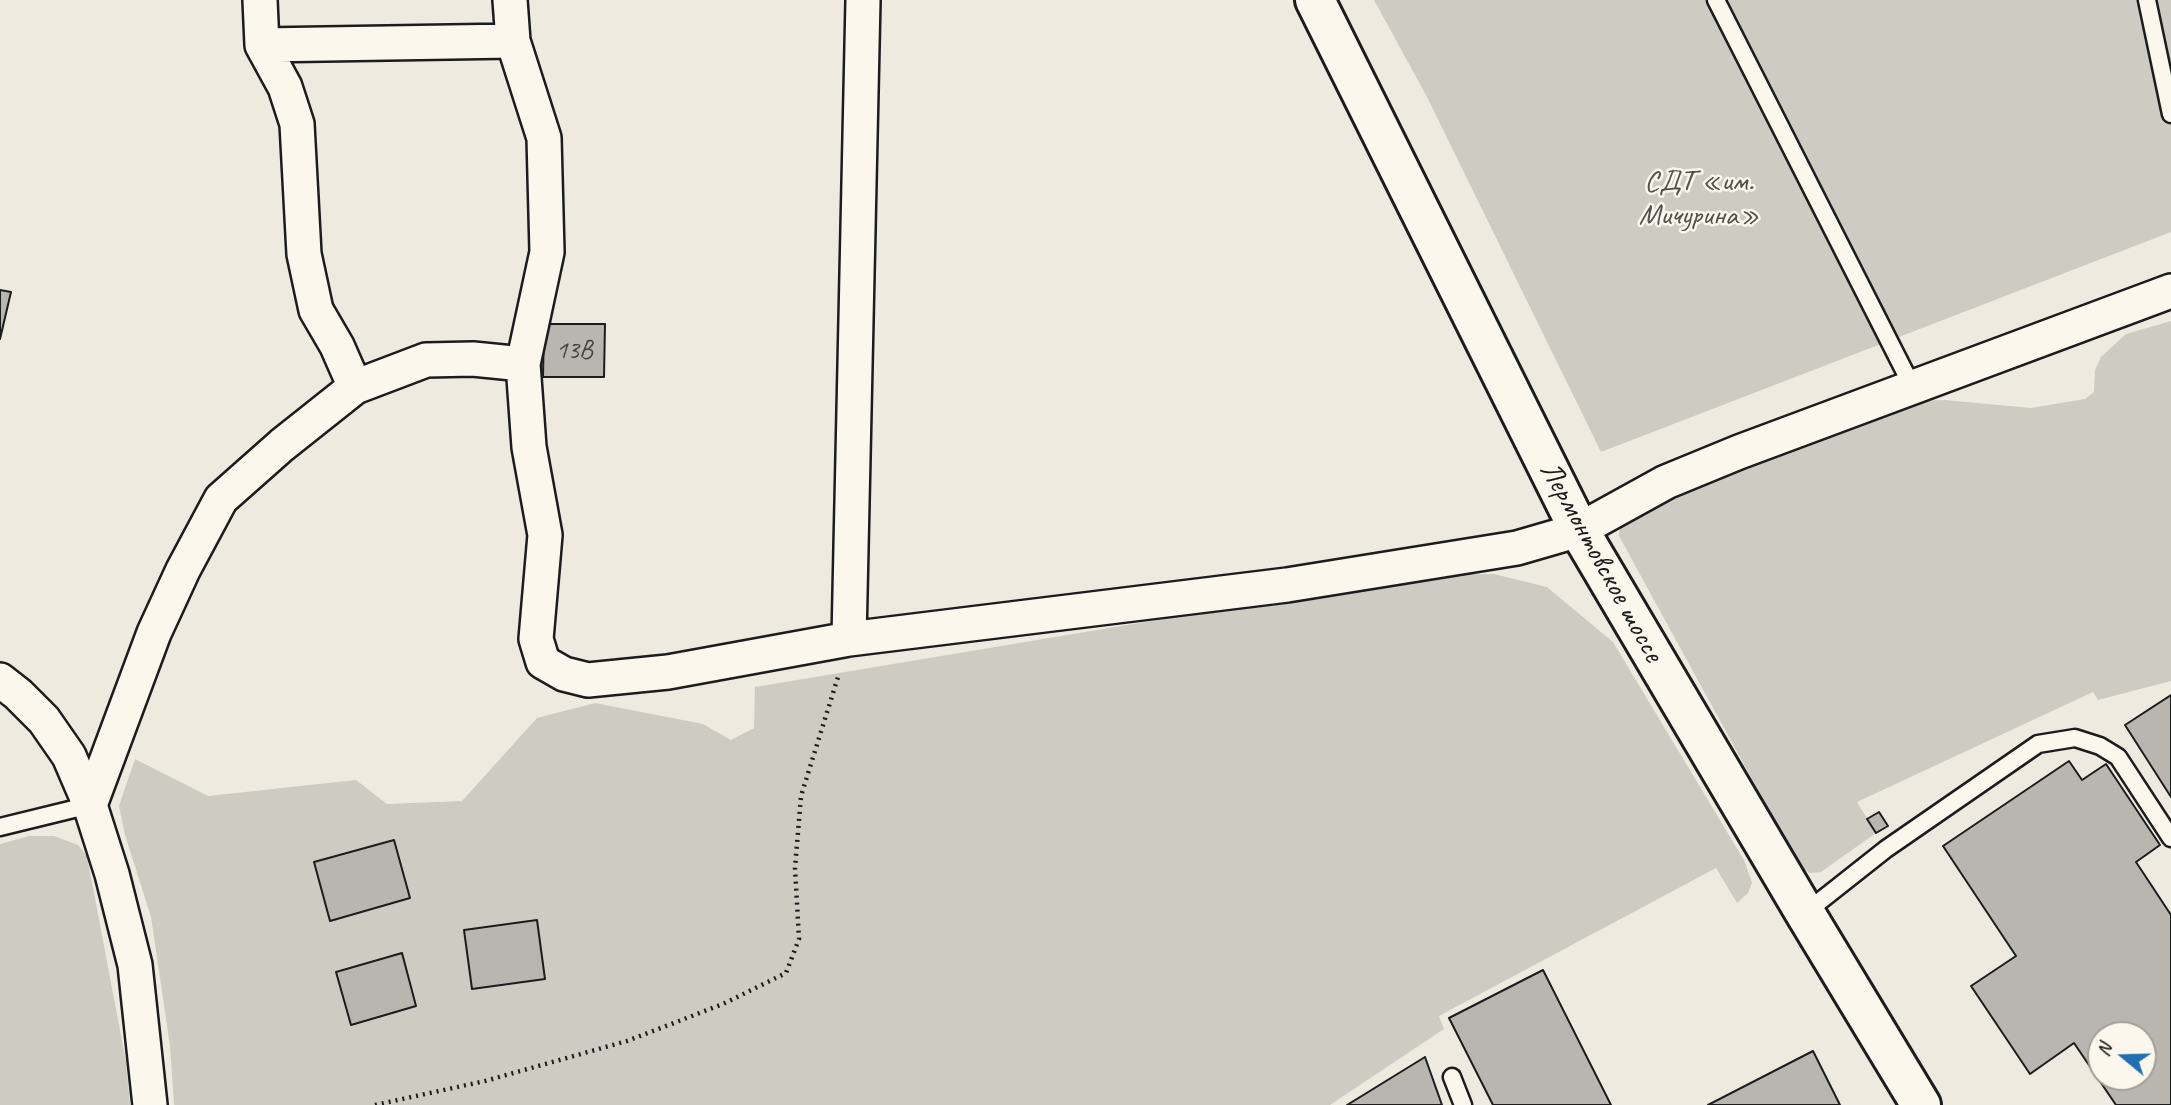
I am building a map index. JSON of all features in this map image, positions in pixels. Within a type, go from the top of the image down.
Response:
[{"type":"street","points":[[260,0],[262,45],[285,87],[297,124],[304,254],[316,310],[337,346],[355,387]]},
{"type":"street","points":[[510,0],[513,41],[544,138],[547,252],[523,364],[529,447],[545,535],[536,639],[543,662],[564,674],[588,680],[668,672],[849,639],[1287,585],[1517,548],[1579,530],[1666,482],[1739,452],[2171,290]]},
{"type":"street","points":[[849,639],[863,0]]},
{"type":"street","name":"Лермонтовское шоссе","points":[[1315,0],[1579,530],[1921,1105]]},
{"type":"street","points":[[262,45],[513,41]]},
{"type":"street","points":[[90,805],[154,634],[183,570],[221,499],[282,445],[355,387],[426,360],[473,359],[523,364]]},
{"type":"street","points":[[0,680],[44,720],[69,756],[90,805],[113,874],[135,965],[150,1105]]},
{"type":"lane","points":[[1716,0],[1913,388]]},
{"type":"lane","points":[[2147,0],[2171,114]]},
{"type":"lane","points":[[1805,913],[1886,849],[2038,744],[2075,738],[2100,746],[2119,757],[2171,838]]},
{"type":"lane","points":[[0,827],[90,805]]},
{"type":"lane","points":[[1452,1077],[1463,1105]]},
{"type":"path","points":[[376,1105],[485,1081],[627,1041],[723,1004],[786,973],[799,939],[795,868],[801,796],[849,639]]},
{"type":"green space","name":"СДТ «им. Мичурина»","points":[[1374,0],[2171,0],[2171,232],[1601,452],[1427,97]]},
{"type":"green space","points":[[2171,321],[2171,681],[2098,700],[2093,692],[1857,802],[1876,833],[1821,872],[1810,873],[1800,867],[1619,536],[1620,524],[1633,506],[1907,401],[1945,400],[2031,408],[2085,399],[2094,392],[2095,370],[2101,357],[2126,334]]},
{"type":"green space","points":[[1494,574],[1547,587],[1613,642],[1744,860],[1752,883],[1748,893],[1737,903],[1716,868],[1439,1016],[1444,1029],[1330,1105],[174,1105],[170,1046],[151,917],[125,835],[119,806],[135,759],[208,796],[356,780],[387,804],[462,801],[537,718],[595,703],[703,724],[731,740],[754,728],[755,687],[1427,575]]},
{"type":"green space","points":[[29,836],[54,836],[78,845],[87,856],[126,1062],[130,1105],[0,1105],[0,844]]},
{"type":"building","points":[[0,290],[11,292],[0,339]]},
{"type":"building","points":[[544,324],[605,324],[604,377],[543,377]]},
{"type":"building","points":[[2171,695],[2171,797],[2125,725]]},
{"type":"building","points":[[2069,761],[2082,780],[2106,764],[2160,845],[2136,862],[2171,915],[2171,1105],[2116,1105],[2107,1091],[2157,1091],[2157,1021],[2087,1021],[2087,1062],[2074,1043],[2030,1074],[1971,986],[2016,956],[1943,846]]},
{"type":"building","points":[[1879,812],[1888,826],[1876,833],[1867,819]]},
{"type":"building","points":[[394,840],[410,898],[330,921],[314,862]]},
{"type":"building","points":[[537,920],[545,979],[472,989],[464,930]]},
{"type":"building","points":[[402,953],[416,1006],[351,1025],[336,972]]},
{"type":"building","points":[[1543,970],[1611,1105],[1493,1105],[1449,1018]]},
{"type":"building","points":[[1813,1051],[1840,1105],[1708,1105]]},
{"type":"building","points":[[1425,1057],[1442,1105],[1347,1105]]}]
